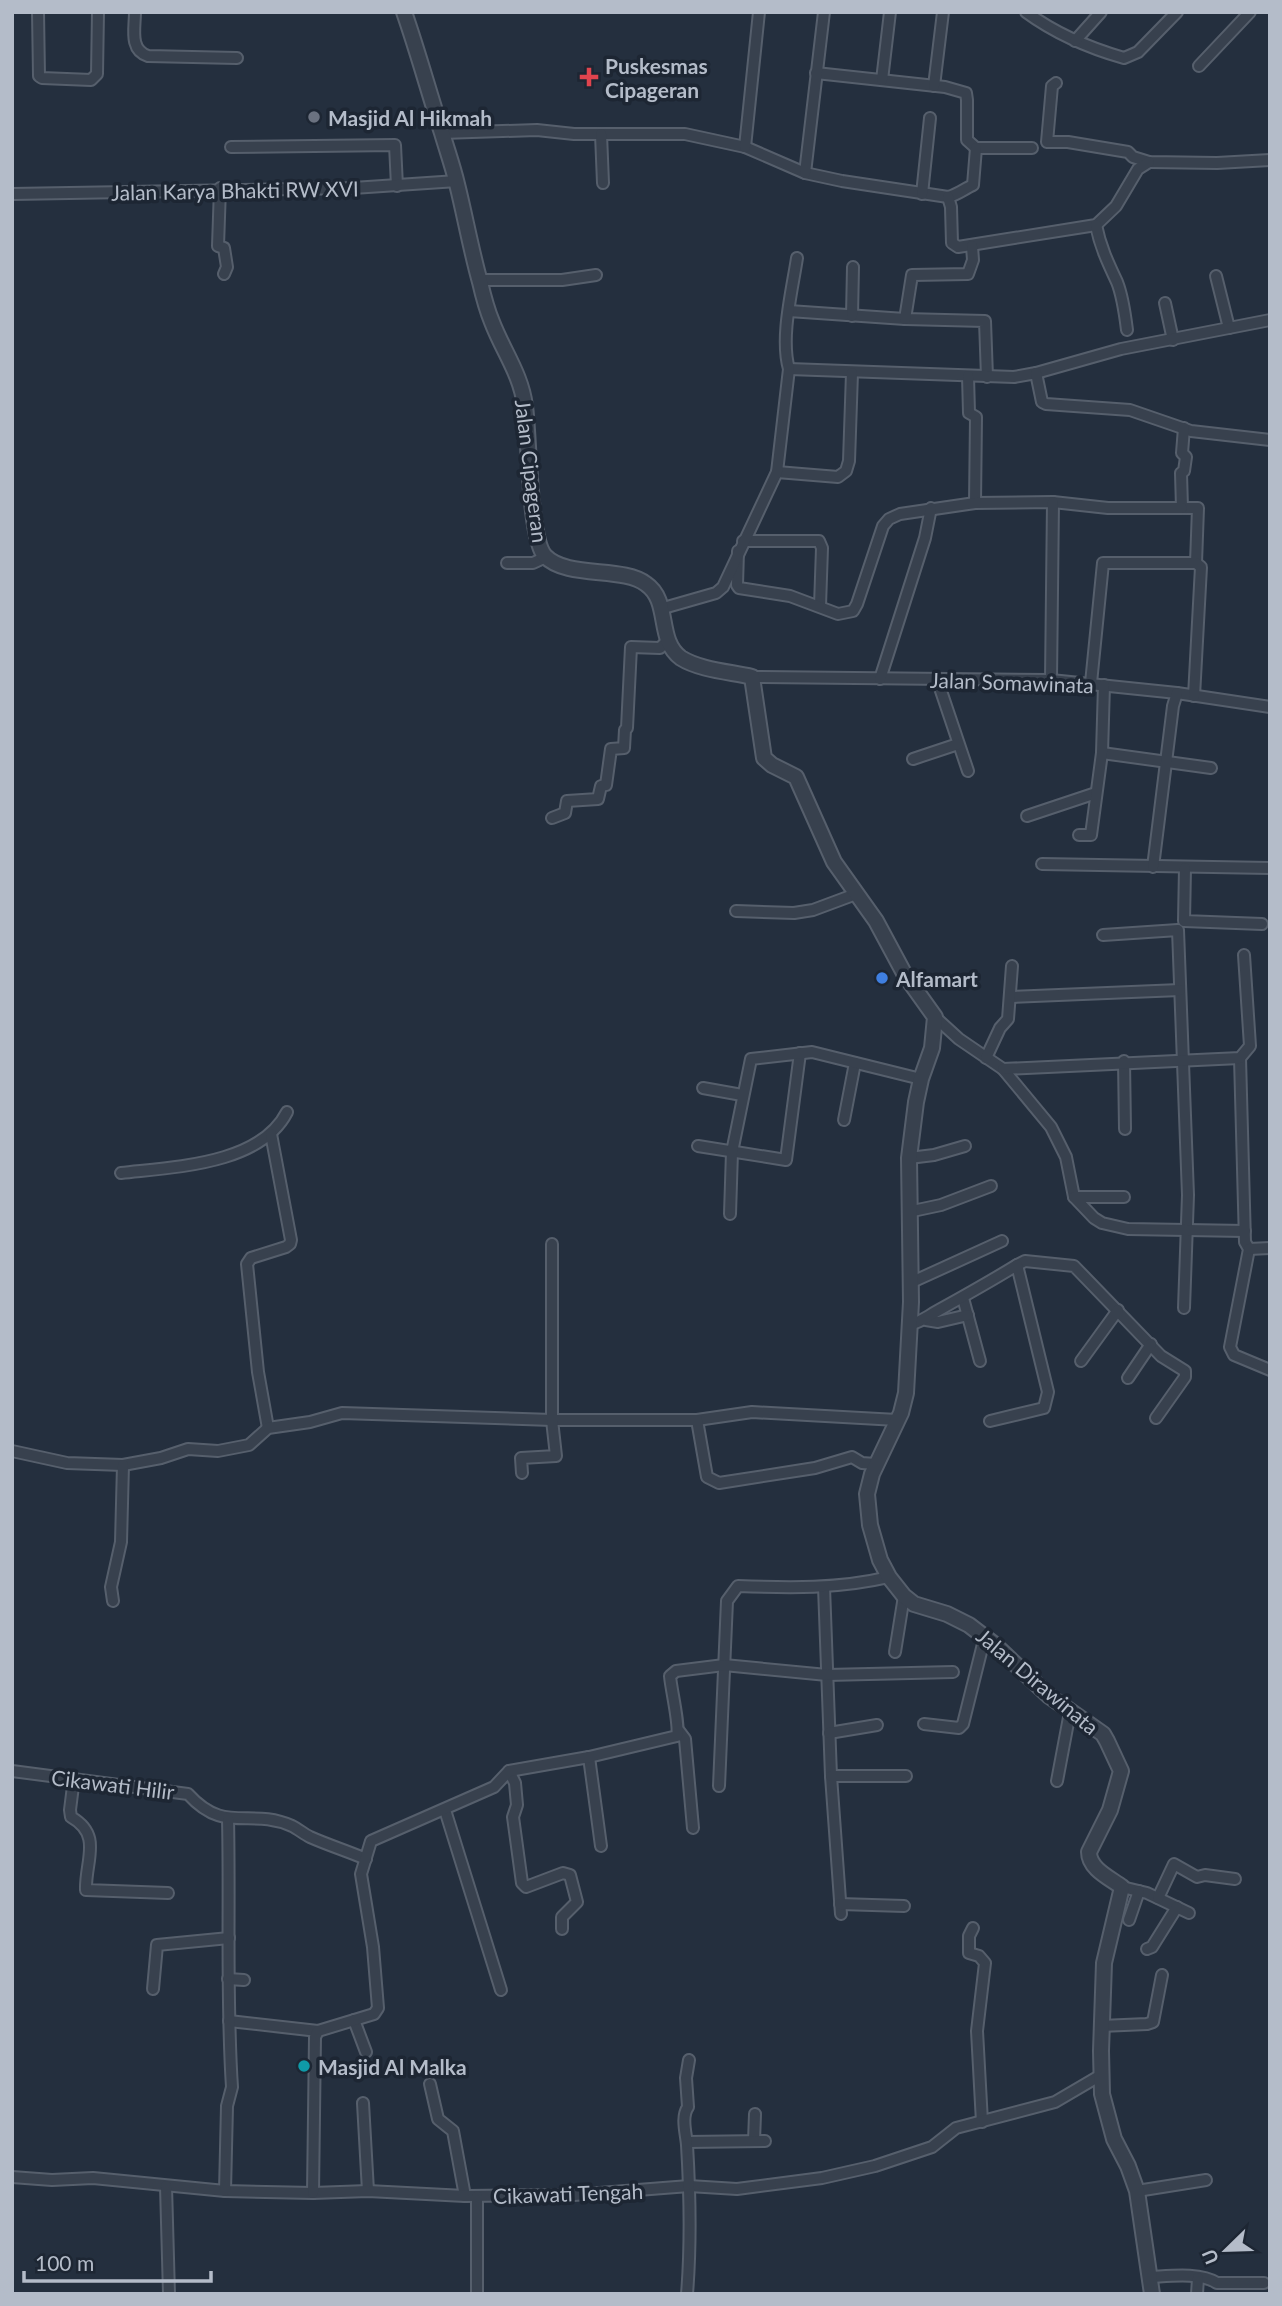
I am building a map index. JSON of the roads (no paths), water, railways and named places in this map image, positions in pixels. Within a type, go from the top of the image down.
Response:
[{"type":"street","points":[[38,12],[39,76],[91,80],[97,74],[98,12]]},
{"type":"street","points":[[135,12],[135,40],[137,51],[141,54],[237,58]]},
{"type":"street","name":"Jalan Cipageran","points":[[404,12],[421,58],[457,181],[479,280],[492,323],[513,363],[525,404],[539,546],[545,557],[555,563],[646,583],[657,597],[667,641]]},
{"type":"street","points":[[744,147],[759,12]]},
{"type":"street","points":[[805,173],[824,12]]},
{"type":"street","points":[[882,80],[890,12]]},
{"type":"street","points":[[933,86],[943,12]]},
{"type":"street","points":[[1026,12],[1075,41],[1124,58],[1132,56],[1177,12]]},
{"type":"street","points":[[1075,41],[1101,12]]},
{"type":"street","points":[[1199,66],[1250,12]]},
{"type":"street","points":[[816,73],[933,86],[966,93],[967,140],[976,148],[1032,148]]},
{"type":"street","points":[[1056,83],[1052,86],[1046,142],[1068,142],[1128,152],[1133,157],[1149,162],[1217,163],[1270,160]]},
{"type":"street","points":[[922,194],[930,118]]},
{"type":"street","points":[[442,133],[537,130],[574,134],[685,134],[744,147],[805,173],[947,197],[957,195],[961,190],[973,185],[976,148]]},
{"type":"street","points":[[601,134],[603,183]]},
{"type":"street","points":[[231,147],[395,145],[397,186]]},
{"type":"street","points":[[947,197],[951,207],[952,243],[958,247],[1096,225],[1116,206],[1138,169],[1149,162]]},
{"type":"street","name":"Jalan Karya Bhakti RW XVI","points":[[12,194],[397,186],[457,181]]},
{"type":"street","points":[[220,188],[218,246],[224,248],[227,267],[224,274]]},
{"type":"street","points":[[1096,225],[1104,255],[1123,302],[1127,330]]},
{"type":"street","points":[[905,319],[912,275],[968,274],[973,260],[972,246]]},
{"type":"street","points":[[660,609],[716,593],[723,587],[777,472],[789,369],[786,357],[789,311],[797,258]]},
{"type":"street","points":[[852,316],[853,267]]},
{"type":"street","points":[[479,280],[562,280],[596,275]]},
{"type":"street","points":[[1216,276],[1229,328]]},
{"type":"street","points":[[1165,303],[1173,340]]},
{"type":"street","points":[[789,311],[985,321],[987,377]]},
{"type":"street","points":[[789,369],[1014,377],[1121,349],[1270,320]]},
{"type":"street","points":[[777,472],[838,477],[846,471],[849,461],[852,373]]},
{"type":"street","points":[[1036,373],[1042,402],[1046,404],[1130,411],[1184,428],[1270,440]]},
{"type":"street","points":[[968,376],[969,412],[976,417],[975,503]]},
{"type":"street","points":[[1182,508],[1181,473],[1184,471],[1186,457],[1182,453],[1184,428]]},
{"type":"street","points":[[741,546],[737,585],[739,588],[789,596],[838,614],[853,611],[883,526],[890,519],[931,508],[975,503],[1053,502],[1108,508],[1198,508],[1196,563]]},
{"type":"street","points":[[1051,680],[1053,502]]},
{"type":"street","points":[[880,680],[925,538],[931,508]]},
{"type":"street","points":[[741,546],[819,541],[822,548],[820,606]]},
{"type":"street","points":[[507,563],[533,563],[545,557]]},
{"type":"street","points":[[1091,683],[1103,563],[1196,563],[1201,567],[1194,696]]},
{"type":"street","points":[[552,818],[565,813],[567,801],[598,799],[601,786],[606,785],[611,749],[624,748],[625,730],[628,729],[631,648],[660,648],[667,641],[672,650],[687,661],[752,677],[764,758],[796,778],[834,862],[876,921],[905,975],[935,1017],[960,1039],[1003,1069],[1051,1127],[1062,1146],[1074,1197],[1087,1212],[1102,1223],[1128,1229],[1245,1231]]},
{"type":"street","name":"Jalan Somawinata","points":[[752,677],[1051,680],[1177,693],[1270,707]]},
{"type":"street","points":[[937,679],[968,771]]},
{"type":"street","points":[[1079,835],[1091,835],[1102,753],[1104,685]]},
{"type":"street","points":[[1153,867],[1177,693]]},
{"type":"street","points":[[913,759],[958,744]]},
{"type":"street","points":[[1102,753],[1211,768]]},
{"type":"street","points":[[1027,816],[1096,793]]},
{"type":"street","points":[[1042,863],[1270,868]]},
{"type":"street","points":[[1185,868],[1184,921],[1262,925]]},
{"type":"street","points":[[736,911],[794,913],[856,894]]},
{"type":"street","points":[[1103,935],[1178,930],[1188,1231],[1184,1308]]},
{"type":"street","points":[[1244,955],[1250,1046],[1240,1058],[1245,1242],[1249,1249],[1231,1350],[1239,1358],[1270,1370]]},
{"type":"street","points":[[986,1058],[997,1032],[1008,1019],[1012,966]]},
{"type":"street","points":[[1011,997],[1180,990]]},
{"type":"street","name":"Jalan Dirawinata","points":[[935,1017],[933,1042],[921,1079],[909,1158],[910,1325],[906,1393],[897,1420],[875,1464],[867,1494],[867,1509],[874,1540],[889,1577],[904,1596],[914,1604],[947,1614],[985,1636],[1049,1696],[1103,1734],[1113,1749],[1121,1771],[1117,1790],[1089,1852],[1089,1859],[1094,1866],[1122,1887]]},
{"type":"street","points":[[730,1214],[732,1152],[751,1059],[812,1052],[921,1079]]},
{"type":"street","points":[[698,1146],[786,1160],[800,1053]]},
{"type":"street","points":[[1003,1069],[1124,1061],[1240,1058]]},
{"type":"street","points":[[1124,1061],[1125,1129]]},
{"type":"street","points":[[844,1120],[855,1063]]},
{"type":"street","points":[[703,1088],[742,1094]]},
{"type":"street","points":[[121,1173],[224,1157],[271,1134],[287,1112]]},
{"type":"street","points":[[268,1428],[258,1372],[247,1264],[251,1258],[286,1247],[291,1240],[271,1134]]},
{"type":"street","points":[[909,1158],[934,1155],[965,1146]]},
{"type":"street","points":[[908,1212],[940,1205],[991,1186]]},
{"type":"street","points":[[1074,1197],[1124,1196]]},
{"type":"street","points":[[910,1283],[1002,1241]]},
{"type":"street","points":[[522,1474],[521,1458],[556,1456],[552,1420],[552,1244]]},
{"type":"street","points":[[1249,1249],[1270,1248]]},
{"type":"street","points":[[910,1325],[926,1320],[1025,1261],[1069,1264],[1166,1360],[1185,1370],[1156,1418]]},
{"type":"street","points":[[990,1421],[1044,1408],[1047,1397],[1017,1265]]},
{"type":"street","points":[[963,1298],[980,1361]]},
{"type":"street","points":[[1081,1361],[1118,1310]]},
{"type":"street","points":[[926,1320],[938,1322],[968,1315]]},
{"type":"street","points":[[1128,1378],[1150,1344]]},
{"type":"street","points":[[12,1451],[66,1463],[123,1465],[161,1458],[188,1449],[218,1451],[249,1445],[268,1428],[310,1422],[342,1413],[552,1420],[696,1420],[752,1412],[897,1420]]},
{"type":"street","points":[[696,1420],[708,1478],[712,1482],[815,1468],[852,1457],[862,1463],[875,1464]]},
{"type":"street","points":[[113,1601],[111,1587],[121,1542],[123,1465]]},
{"type":"street","points":[[719,1786],[727,1601],[738,1586],[854,1586],[889,1577]]},
{"type":"street","points":[[824,1587],[831,1776],[841,1909],[904,1906]]},
{"type":"street","points":[[895,1651],[904,1596]]},
{"type":"street","points":[[924,1724],[959,1728],[963,1724],[985,1636]]},
{"type":"street","points":[[229,2021],[318,2031],[374,2014],[379,1999],[361,1874],[371,1841],[494,1787],[509,1771],[589,1757],[677,1736],[670,1676],[676,1671],[724,1665],[827,1675],[953,1672]]},
{"type":"street","points":[[1057,1781],[1070,1712]]},
{"type":"street","points":[[829,1733],[877,1725]]},
{"type":"street","points":[[678,1731],[685,1739],[693,1828]]},
{"type":"street","points":[[589,1757],[601,1846]]},
{"type":"street","name":"Cikawati Hilir","points":[[12,1771],[188,1794],[205,1811],[228,1818],[267,1819],[293,1826],[307,1836],[366,1858]]},
{"type":"street","points":[[509,1771],[515,1783],[517,1805],[513,1817],[522,1883],[526,1887],[563,1873],[570,1875],[577,1900],[562,1917],[562,1929]]},
{"type":"street","points":[[831,1776],[906,1776]]},
{"type":"street","points":[[74,1778],[69,1810],[71,1817],[87,1829],[91,1840],[86,1890],[168,1893]]},
{"type":"street","points":[[445,1810],[501,1990]]},
{"type":"street","points":[[225,2191],[227,2106],[232,2087],[228,1979],[228,1818]]},
{"type":"street","points":[[1158,1898],[1174,1864],[1196,1877],[1205,1875],[1235,1880]]},
{"type":"street","points":[[1152,2294],[1137,2191],[1114,2139],[1102,2094],[1104,1963],[1122,1887],[1158,1898],[1189,1913]]},
{"type":"street","points":[[1129,1920],[1139,1891]]},
{"type":"street","points":[[1147,1949],[1152,1947],[1177,1907]]},
{"type":"street","points":[[973,1928],[969,1936],[969,1953],[979,1956],[985,1962],[977,2031],[982,2122]]},
{"type":"street","points":[[153,1989],[158,1945],[229,1938]]},
{"type":"street","points":[[1101,2026],[1153,2022],[1162,1975]]},
{"type":"street","points":[[228,1979],[244,1980]]},
{"type":"street","points":[[354,2020],[366,2052]]},
{"type":"street","points":[[313,2193],[315,2037],[318,2031]]},
{"type":"street","points":[[687,2294],[690,2263],[685,2110],[688,2107],[686,2078],[689,2060]]},
{"type":"street","name":"Cikawati Tengah","points":[[12,2177],[52,2180],[93,2178],[225,2191],[368,2191],[471,2196],[574,2195],[689,2186],[737,2189],[822,2178],[875,2166],[932,2147],[956,2129],[1055,2102],[1101,2075]]},
{"type":"street","points":[[430,2084],[438,2119],[453,2131],[471,2196],[477,2294]]},
{"type":"street","points":[[363,2103],[368,2191]]},
{"type":"street","points":[[687,2142],[759,2141],[755,2115]]},
{"type":"street","points":[[1137,2191],[1206,2179]]},
{"type":"street","points":[[166,2186],[169,2294]]},
{"type":"street","points":[[1151,2277],[1190,2275],[1211,2279],[1217,2283],[1264,2283]]},
{"type":"street","points":[[1198,2278],[1198,2294]]},
{"type":"place","name":"Puskesmas Cipageran","points":[[589,77]]},
{"type":"place","name":"Masjid Al Hikmah","points":[[314,117]]},
{"type":"place","name":"Alfamart","points":[[882,978]]},
{"type":"place","name":"Masjid Al Malka","points":[[304,2066]]}]
